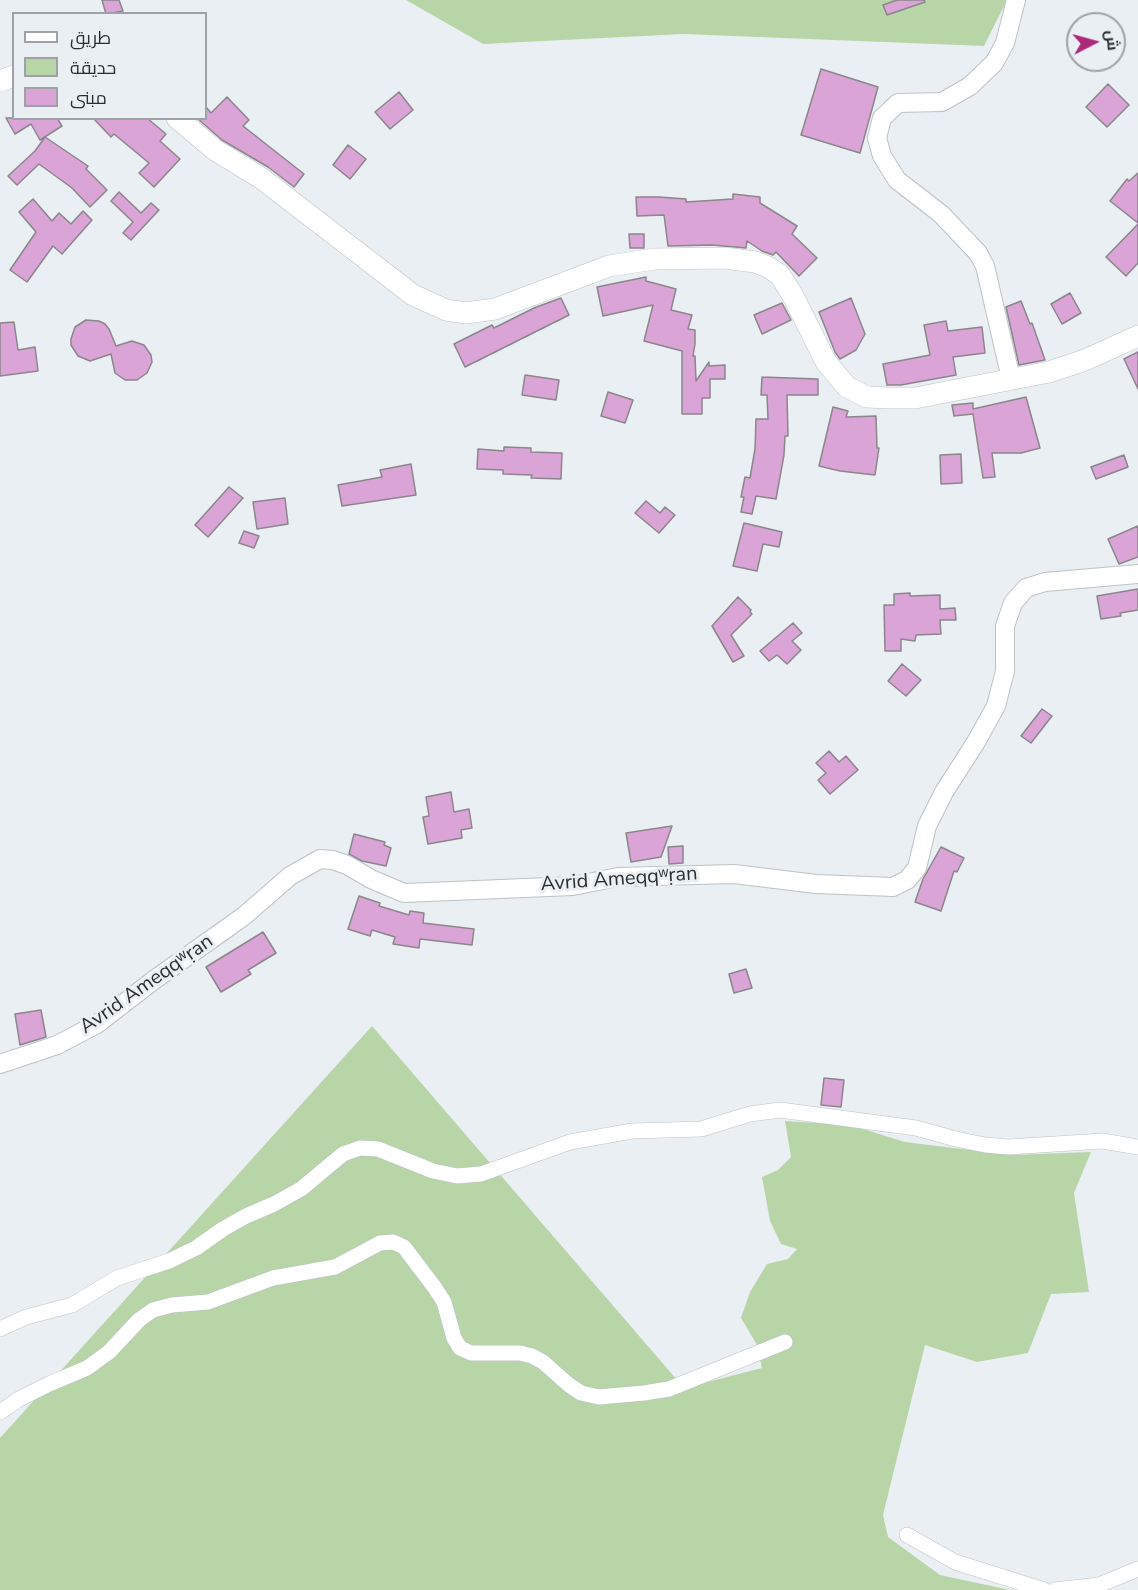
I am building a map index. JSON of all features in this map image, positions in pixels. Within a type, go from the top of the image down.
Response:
[{"type":"main road","points":[[179,120],[215,150],[261,178],[413,295],[446,310],[466,313],[495,309],[609,266],[654,259],[725,258],[755,262],[780,275],[826,363],[847,387],[867,397],[915,398],[1049,372],[1085,360],[1138,336]]},
{"type":"street","points":[[1011,379],[985,266],[978,253],[941,214],[897,180],[882,156],[876,138],[882,118],[898,103],[942,102],[970,86],[994,63],[1005,44],[1016,0]]},
{"type":"street","name":"Avrid Ameqqʷṛan","points":[[0,1064],[57,1045],[97,1024],[244,916],[290,876],[320,859],[333,860],[347,865],[371,879],[404,893],[573,886],[618,877],[734,874],[816,884],[894,887],[907,880],[917,868],[927,826],[996,706],[1005,671],[1005,626],[1013,603],[1026,588],[1045,582],[1138,574]]},
{"type":"street","points":[[0,1329],[26,1317],[72,1305],[117,1278],[169,1261],[187,1252],[246,1216],[301,1189],[343,1154],[360,1148],[378,1149],[432,1171],[457,1176],[490,1171],[570,1142],[632,1131],[701,1128],[750,1114],[780,1110],[916,1128],[996,1146],[1103,1141],[1138,1147]]},
{"type":"street","points":[[0,1412],[19,1399],[87,1368],[109,1352],[139,1320],[153,1310],[172,1305],[208,1302],[273,1278],[335,1267],[380,1243],[393,1242],[404,1247],[444,1302],[454,1338],[460,1348],[471,1353],[520,1353],[532,1356],[543,1362],[581,1393],[600,1397],[669,1389],[785,1342]]},
{"type":"street","points":[[907,1535],[956,1562],[1044,1590]]},
{"type":"street","points":[[1055,1590],[1099,1585],[1138,1569]]},
{"type":"green space","points":[[406,0],[1007,0],[984,46],[683,34],[483,44]]},
{"type":"green space","points":[[372,1026],[684,1388],[762,1368],[757,1345],[741,1318],[750,1292],[767,1264],[788,1259],[797,1249],[781,1244],[770,1221],[762,1177],[778,1170],[791,1157],[785,1121],[850,1125],[905,1142],[1011,1155],[1091,1152],[1074,1193],[1089,1292],[1051,1294],[1028,1353],[977,1362],[925,1345],[883,1515],[888,1537],[940,1575],[1010,1590],[0,1590],[0,1438]]},
{"type":"building","points":[[102,0],[119,0],[123,11],[105,12]]},
{"type":"building","points":[[897,0],[924,0],[925,2],[887,15],[883,5]]},
{"type":"building","points":[[821,69],[878,87],[860,153],[801,135]]},
{"type":"building","points":[[1108,84],[1129,105],[1107,127],[1086,107]]},
{"type":"building","points":[[399,92],[413,110],[390,129],[375,112]]},
{"type":"building","points":[[227,97],[249,120],[243,126],[304,174],[294,187],[268,167],[222,140],[199,120],[207,120],[207,108],[211,113]]},
{"type":"building","points":[[6,118],[58,120],[62,126],[40,140],[31,124],[15,134]]},
{"type":"building","points":[[95,120],[149,120],[166,134],[160,141],[180,159],[154,187],[139,173],[149,163],[114,134],[111,137]]},
{"type":"building","points":[[45,137],[88,166],[86,169],[107,190],[90,207],[72,188],[39,164],[17,185],[8,176],[35,151]]},
{"type":"building","points":[[348,145],[366,159],[350,179],[333,165]]},
{"type":"building","points":[[1138,173],[1138,223],[1110,201],[1127,179],[1129,181]]},
{"type":"building","points":[[119,192],[141,213],[151,203],[159,210],[131,240],[123,233],[133,222],[111,201]]},
{"type":"building","points":[[733,194],[760,197],[760,203],[797,226],[792,234],[817,258],[799,276],[776,252],[773,255],[762,251],[747,241],[746,248],[712,245],[668,246],[664,215],[637,216],[636,197],[686,199],[686,202],[733,199]]},
{"type":"building","points":[[33,199],[52,221],[59,213],[71,224],[83,211],[92,220],[62,254],[53,246],[27,282],[10,270],[36,232],[19,212]]},
{"type":"building","points":[[1138,224],[1138,263],[1126,276],[1106,257]]},
{"type":"building","points":[[629,234],[644,234],[644,248],[630,248]]},
{"type":"building","points":[[646,277],[646,281],[676,289],[671,310],[692,315],[688,329],[695,330],[693,356],[695,356],[696,381],[709,362],[709,366],[725,365],[725,379],[710,379],[710,398],[702,398],[702,414],[682,414],[682,351],[644,341],[653,305],[603,316],[597,287]]},
{"type":"building","points":[[1070,293],[1081,313],[1062,324],[1051,304]]},
{"type":"building","points":[[561,298],[569,315],[465,367],[454,344],[492,325],[494,328],[534,308]]},
{"type":"building","points":[[851,298],[865,334],[856,350],[840,359],[819,312]]},
{"type":"building","points":[[1021,301],[1030,324],[1032,323],[1045,360],[1019,365],[1006,307]]},
{"type":"building","points":[[782,303],[791,320],[762,334],[754,315]]},
{"type":"building","points":[[86,320],[105,324],[116,346],[132,341],[144,345],[151,355],[152,362],[147,373],[137,380],[125,380],[115,373],[111,354],[90,361],[78,356],[71,345],[71,339],[75,327]]},
{"type":"building","points":[[946,321],[948,331],[982,327],[985,353],[953,357],[956,375],[901,385],[887,385],[883,364],[930,355],[924,325]]},
{"type":"building","points":[[14,322],[18,350],[35,347],[38,371],[0,376],[0,323]]},
{"type":"building","points":[[1138,352],[1138,389],[1124,359]]},
{"type":"building","points":[[525,375],[559,380],[556,400],[522,395]]},
{"type":"building","points":[[762,377],[818,379],[818,395],[787,395],[788,436],[785,436],[776,499],[756,496],[752,514],[741,512],[744,497],[741,497],[745,477],[750,478],[755,449],[756,419],[768,419],[767,395],[761,395]]},
{"type":"building","points":[[608,392],[633,400],[625,423],[601,416]]},
{"type":"building","points":[[1026,397],[1040,448],[1021,453],[992,453],[995,477],[983,478],[973,414],[954,416],[952,405],[973,403],[973,409]]},
{"type":"building","points":[[833,407],[848,411],[846,417],[876,416],[877,448],[879,448],[875,475],[819,466]]},
{"type":"building","points":[[504,447],[531,448],[531,452],[562,453],[561,479],[531,478],[532,475],[503,474],[503,470],[477,469],[478,449],[504,451]]},
{"type":"building","points":[[961,454],[962,483],[941,484],[940,455]]},
{"type":"building","points":[[1124,455],[1128,467],[1096,479],[1091,467]]},
{"type":"building","points":[[411,464],[416,495],[342,506],[338,485],[382,477],[380,470]]},
{"type":"building","points":[[229,487],[243,498],[208,537],[195,525]]},
{"type":"building","points":[[285,498],[288,524],[257,529],[253,502]]},
{"type":"building","points":[[646,501],[660,513],[665,507],[675,515],[659,533],[635,513]]},
{"type":"building","points":[[744,523],[782,532],[779,547],[763,544],[757,571],[733,566]]},
{"type":"building","points":[[1138,526],[1138,557],[1119,564],[1108,539]]},
{"type":"building","points":[[244,531],[259,536],[254,548],[239,543]]},
{"type":"building","points":[[1138,589],[1138,610],[1120,613],[1121,616],[1101,619],[1097,596]]},
{"type":"building","points":[[910,593],[910,596],[940,595],[940,609],[955,608],[956,620],[940,620],[941,634],[916,635],[915,641],[901,639],[901,651],[885,651],[884,605],[894,605],[894,594]]},
{"type":"building","points":[[738,597],[752,614],[731,635],[744,656],[733,662],[712,626]]},
{"type":"building","points":[[793,623],[802,633],[792,641],[801,650],[787,664],[777,655],[769,661],[760,651]]},
{"type":"building","points":[[902,664],[921,680],[906,696],[888,681]]},
{"type":"building","points":[[1042,709],[1052,716],[1031,743],[1021,736]]},
{"type":"building","points":[[829,751],[839,762],[846,756],[858,770],[830,794],[818,780],[826,773],[816,763]]},
{"type":"building","points":[[451,792],[454,812],[469,809],[472,828],[461,830],[462,838],[428,844],[423,817],[429,816],[426,797]]},
{"type":"building","points":[[672,826],[661,857],[631,862],[626,833]]},
{"type":"building","points":[[354,834],[385,842],[384,845],[391,848],[386,866],[362,861],[349,854]]},
{"type":"building","points":[[683,846],[683,863],[669,864],[668,847]]},
{"type":"building","points":[[941,847],[964,858],[957,872],[954,871],[941,911],[915,902],[923,879]]},
{"type":"building","points":[[359,896],[380,903],[379,906],[409,915],[410,911],[424,913],[423,923],[474,929],[472,945],[420,939],[419,948],[393,944],[395,937],[372,930],[370,936],[348,929]]},
{"type":"building","points":[[263,932],[276,953],[248,970],[251,974],[221,992],[206,967]]},
{"type":"building","points":[[746,969],[752,988],[734,993],[729,974]]},
{"type":"building","points":[[41,1010],[46,1037],[20,1045],[15,1014]]},
{"type":"building","points":[[824,1078],[844,1080],[841,1107],[821,1105]]}]
